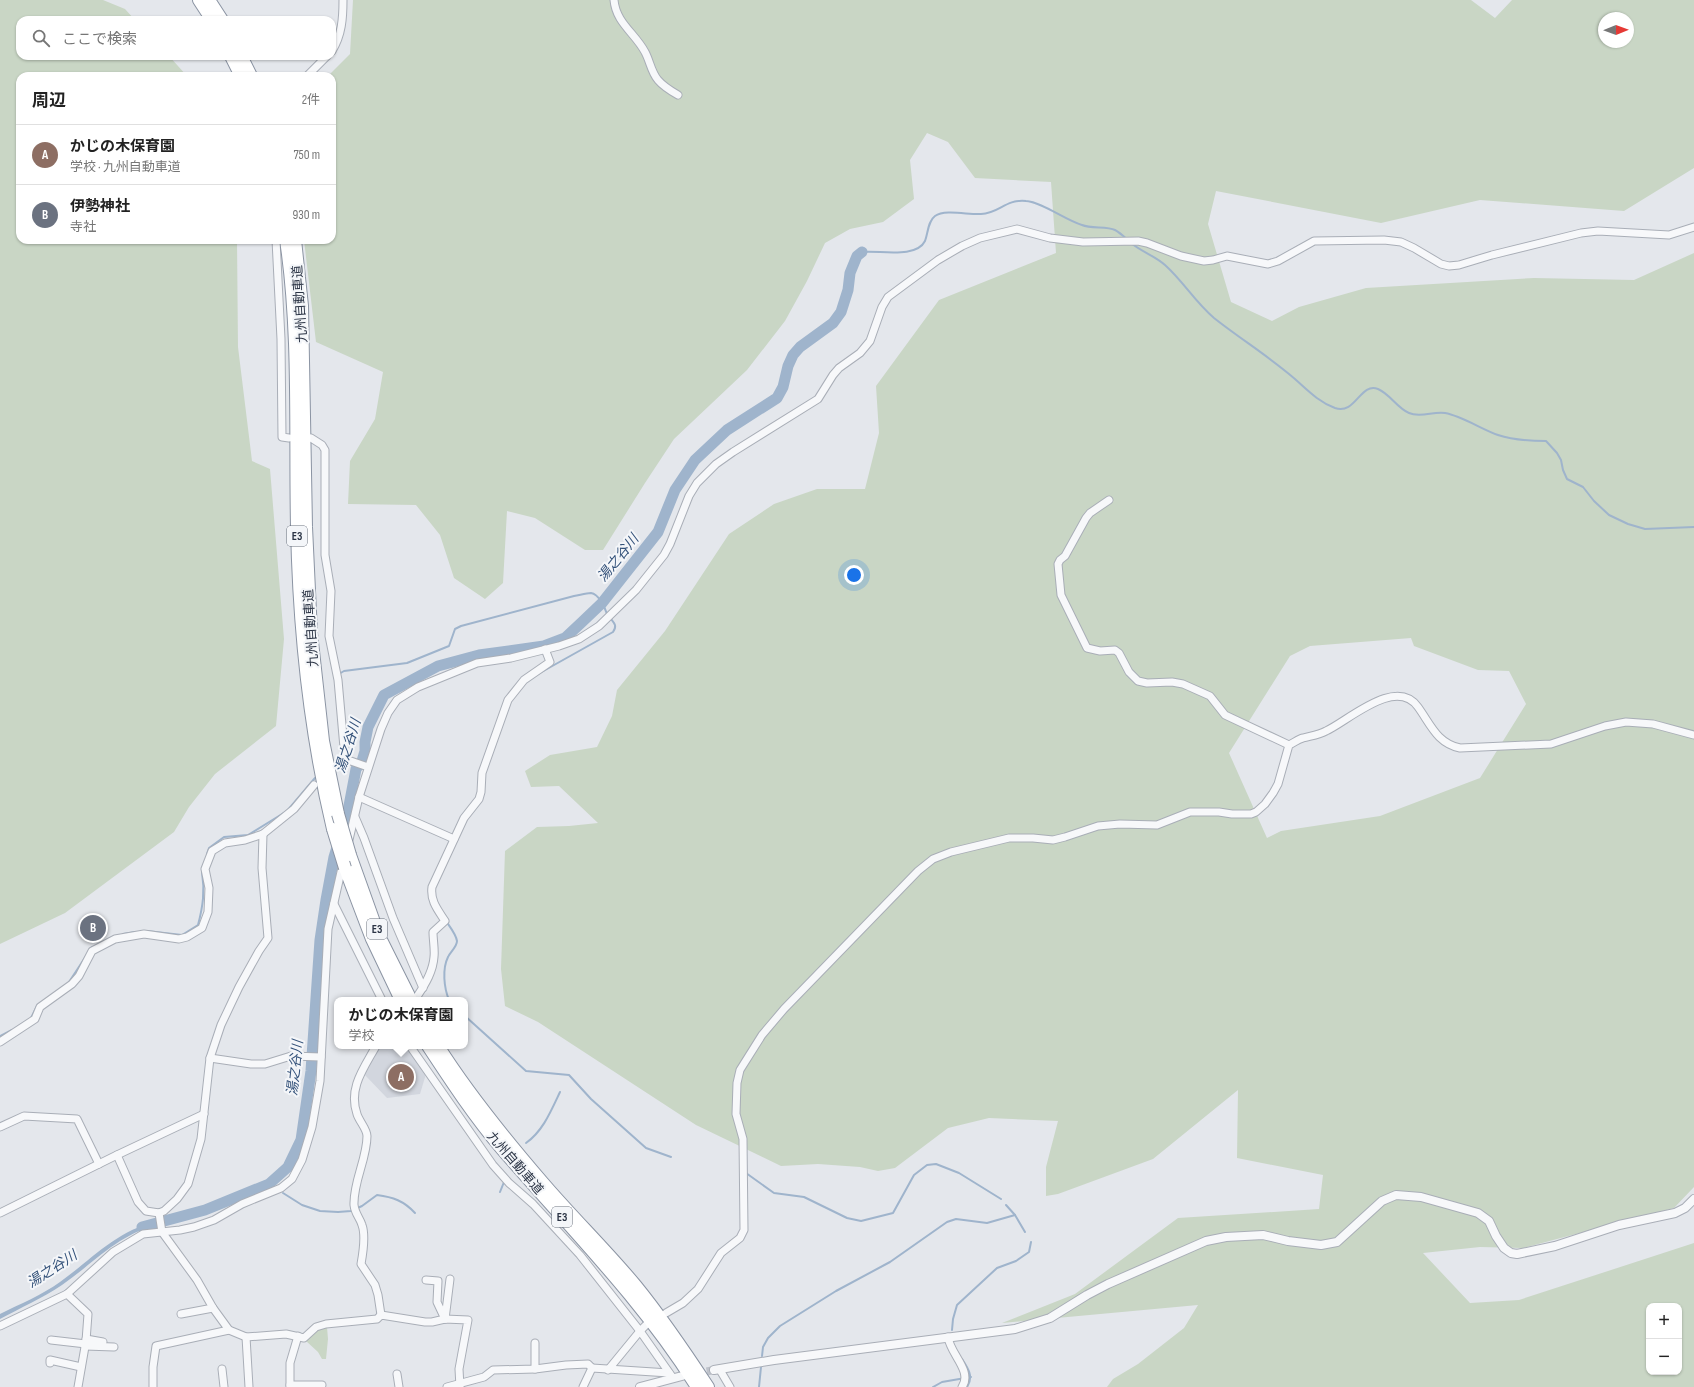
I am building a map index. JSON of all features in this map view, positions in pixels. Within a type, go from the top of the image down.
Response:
[{"type":"highway","points":[[199,0],[209,16]]},
{"type":"highway","points":[[209,0],[219,16]]},
{"type":"highway","points":[[233,60],[239,72]]},
{"type":"highway","points":[[243,60],[249,72]]},
{"type":"highway","name":"九州自動車道","points":[[286,244],[294,340],[297,527],[302,634],[308,704],[314,743],[333,829],[345,868],[372,939],[400,997]]},
{"type":"highway","name":"九州自動車道","points":[[295,244],[302,306],[306,528],[311,633],[317,703],[323,741],[338,814],[350,855],[380,936],[415,997]]},
{"type":"highway","name":"九州自動車道","points":[[430,1049],[475,1115],[506,1154],[628,1291],[657,1328],[697,1387]]},
{"type":"highway","name":"九州自動車道","points":[[440,1049],[473,1098],[508,1141],[607,1252],[665,1322],[708,1387]]},
{"type":"street","points":[[336,45],[342,25],[343,0]]},
{"type":"street","points":[[614,0],[619,18],[644,50],[658,80],[678,95]]},
{"type":"street","points":[[311,72],[323,60]]},
{"type":"street","points":[[0,1326],[67,1294],[112,1252],[143,1234],[162,1230],[180,1230],[214,1220],[242,1204],[276,1191],[292,1179],[300,1165],[312,1127],[320,1081],[320,1057],[328,928],[339,877],[355,817],[358,797],[367,767],[388,713],[397,700],[418,687],[477,663],[511,658],[559,646],[579,639],[606,619],[636,590],[664,555],[689,496],[697,483],[716,464],[733,452],[818,400],[836,371],[860,353],[870,341],[882,306],[888,297],[938,260],[962,246],[980,238],[1017,229],[1050,238],[1077,242],[1091,243],[1138,241],[1181,256],[1204,261],[1227,256],[1268,264],[1278,261],[1314,241],[1384,240],[1401,242],[1441,264],[1456,266],[1492,255],[1581,233],[1598,231],[1669,235],[1694,227]]},
{"type":"street","points":[[276,244],[281,339],[282,437],[288,438]]},
{"type":"street","points":[[311,438],[322,445],[325,450],[325,555],[331,592],[329,636],[338,680],[348,761]]},
{"type":"street","points":[[1109,500],[1090,513],[1086,518],[1058,564],[1061,595],[1087,648],[1100,651],[1115,650],[1119,652],[1129,672],[1138,681],[1147,683],[1172,682],[1183,684],[1210,696],[1226,715],[1289,745]]},
{"type":"street","points":[[415,997],[423,988],[430,974],[434,956],[432,944],[433,932],[445,921],[434,905],[432,898],[432,887],[464,818],[479,799],[482,774],[508,700],[524,680],[550,662],[545,649]]},
{"type":"street","points":[[666,1313],[683,1303],[698,1289],[721,1253],[740,1238],[744,1230],[743,1139],[736,1114],[736,1083],[740,1070],[762,1036],[784,1009],[918,871],[933,859],[951,852],[1009,838],[1052,840],[1098,826],[1120,824],[1157,825],[1190,812],[1251,814],[1256,812],[1265,804],[1278,784],[1289,745],[1301,738],[1326,732],[1375,702],[1389,697],[1400,697],[1410,700],[1416,704],[1441,740],[1450,746],[1460,748],[1551,744],[1605,726],[1626,722],[1653,724],[1694,735]]},
{"type":"street","points":[[335,766],[348,761],[367,767]]},
{"type":"street","points":[[0,1042],[35,1019],[40,1007],[72,984],[79,976],[92,951],[115,939],[144,934],[179,939],[187,937],[202,928],[208,912],[209,888],[205,869],[212,851],[226,843],[245,840],[263,834],[294,809],[314,785]]},
{"type":"street","points":[[358,797],[454,839]]},
{"type":"street","points":[[355,817],[393,918],[423,988]]},
{"type":"street","points":[[159,1215],[173,1203],[188,1184],[201,1139],[210,1058],[221,1025],[239,987],[268,938],[262,868],[263,834]]},
{"type":"street","points":[[334,904],[380,997]]},
{"type":"street","points":[[374,1049],[354,1088],[353,1102],[357,1116],[367,1135],[355,1193],[354,1206],[356,1214],[362,1225],[365,1247],[361,1264],[375,1285],[381,1316]]},
{"type":"street","points":[[412,1049],[493,1165],[509,1183],[533,1204],[580,1255],[640,1331],[671,1376]]},
{"type":"street","points":[[210,1058],[251,1064],[265,1064],[290,1056],[320,1057]]},
{"type":"street","points":[[0,1212],[204,1114]]},
{"type":"street","points":[[0,1127],[24,1116],[76,1119],[99,1164]]},
{"type":"street","points":[[117,1155],[138,1202],[146,1211],[159,1215]]},
{"type":"street","points":[[730,1387],[717,1370],[774,1360],[1015,1329],[1050,1318],[1108,1284],[1206,1241],[1226,1237],[1264,1235],[1288,1241],[1321,1245],[1336,1242],[1382,1201],[1396,1195],[1421,1197],[1478,1213],[1489,1221],[1504,1248],[1510,1253],[1517,1254],[1555,1246],[1619,1225],[1675,1213],[1685,1208],[1694,1200]]},
{"type":"street","points":[[159,1215],[162,1230],[197,1280],[213,1308],[229,1330],[246,1337],[286,1334],[304,1338],[316,1327],[326,1324],[377,1319],[381,1316],[425,1322],[445,1319],[468,1320],[460,1369],[460,1385]]},
{"type":"street","points":[[445,1319],[450,1279]]},
{"type":"street","points":[[426,1280],[438,1281],[437,1302],[445,1319]]},
{"type":"street","points":[[67,1294],[88,1314],[86,1343],[78,1387]]},
{"type":"street","points":[[181,1314],[213,1308]]},
{"type":"street","points":[[608,1370],[648,1323]]},
{"type":"street","points":[[153,1387],[153,1367],[156,1346],[229,1330]]},
{"type":"street","points":[[298,1336],[290,1364],[290,1386],[322,1385]]},
{"type":"street","points":[[246,1337],[249,1387]]},
{"type":"street","points":[[948,1337],[949,1345],[964,1381]]},
{"type":"street","points":[[51,1340],[114,1347]]},
{"type":"street","points":[[86,1343],[103,1342]]},
{"type":"street","points":[[535,1343],[535,1370]]},
{"type":"street","points":[[50,1363],[50,1360],[81,1367]]},
{"type":"street","points":[[447,1387],[460,1385],[484,1376],[493,1370],[535,1370],[566,1365],[588,1364],[592,1368],[682,1376]]},
{"type":"street","points":[[583,1387],[592,1368]]},
{"type":"street","points":[[222,1369],[224,1387]]},
{"type":"street","points":[[397,1374],[399,1387]]},
{"type":"street","points":[[640,1387],[671,1376]]},
{"type":"shaded area","points":[[378,1049],[407,1049],[426,1074],[420,1094],[387,1098],[364,1074]]},
{"type":"green space","points":[[0,0],[103,0],[125,9],[131,16],[16,16],[16,60],[173,60],[183,72],[16,72],[16,244],[237,244],[238,347],[252,461],[270,469],[284,639],[276,726],[215,774],[189,807],[174,832],[65,913],[0,944]]},
{"type":"green space","points":[[353,0],[1471,0],[1495,18],[1512,0],[1694,0],[1694,168],[1624,211],[1480,200],[1381,223],[1216,191],[1208,224],[1231,302],[1272,321],[1299,307],[1366,288],[1534,278],[1634,280],[1694,253],[1694,1187],[1674,1208],[1523,1248],[1480,1247],[1423,1253],[1470,1303],[1519,1300],[1694,1243],[1694,1387],[1107,1387],[1113,1379],[1138,1364],[1184,1328],[1198,1305],[1002,1323],[1075,1294],[1178,1218],[1319,1209],[1323,1175],[1237,1158],[1238,1090],[1153,1159],[1058,1194],[1046,1196],[1046,1167],[1058,1121],[989,1118],[948,1128],[895,1168],[878,1171],[860,1167],[818,1164],[781,1166],[696,1125],[538,1022],[505,1006],[501,969],[505,851],[537,827],[598,823],[559,786],[531,787],[525,771],[550,755],[597,747],[612,716],[617,690],[665,631],[729,534],[774,504],[817,489],[865,489],[879,433],[876,386],[939,300],[1056,253],[1051,182],[975,178],[948,142],[927,133],[910,160],[914,199],[883,222],[850,229],[825,243],[807,281],[785,321],[747,370],[674,439],[603,550],[585,550],[535,518],[507,511],[503,583],[485,599],[454,578],[440,535],[416,505],[348,504],[350,461],[375,419],[383,372],[316,342],[304,244],[336,244],[336,72],[332,72],[350,54]],"holes":[[[1411,638],[1414,646],[1478,670],[1509,671],[1526,704],[1480,778],[1380,816],[1281,831],[1267,838],[1229,753],[1290,656],[1310,646]]]},
{"type":"green space","points":[[327,1327],[328,1339],[326,1359],[322,1359],[318,1352],[306,1341],[312,1333]]},
{"type":"water","points":[[156,1222],[157,1225],[130,1236],[106,1250],[74,1277],[55,1290],[0,1319],[0,1314],[53,1287],[117,1239],[142,1226]]},
{"type":"waterway","points":[[862,252],[906,252],[914,250],[920,247],[925,241],[931,221],[939,214],[988,213],[1013,202],[1019,201],[1039,204],[1075,223],[1090,227],[1115,230],[1127,239]]},
{"type":"waterway","points":[[1131,243],[1165,265],[1214,318],[1271,359],[1316,397],[1328,405],[1342,409],[1348,407],[1367,390],[1372,388],[1382,391],[1397,405],[1409,413],[1418,415],[1445,413],[1504,437],[1522,440],[1546,441],[1561,460],[1567,479],[1583,487],[1594,501],[1609,515],[1628,524],[1645,529],[1694,527]]},
{"type":"waterway","name":"湯之谷川","points":[[142,1227],[205,1210],[269,1184],[288,1167],[301,1140],[311,1071],[320,940],[334,857],[348,811],[356,769],[362,761],[365,751],[368,727],[384,695],[438,666],[479,655],[544,646],[565,638],[602,603],[658,532],[675,490],[695,460],[727,430],[777,398],[783,387],[788,366],[793,355],[800,347],[833,323],[841,312],[848,290],[850,273],[857,256],[862,252]]},
{"type":"waterway","points":[[339,674],[344,671],[407,663],[449,646],[455,629],[461,626],[574,596],[589,593],[594,594],[605,608],[607,614]]},
{"type":"waterway","points":[[538,674],[613,632],[615,625],[611,619]]},
{"type":"waterway","points":[[207,854],[209,848],[224,837],[248,835],[287,811],[315,778]]},
{"type":"waterway","points":[[147,931],[182,935],[198,925],[203,898],[202,872]]},
{"type":"waterway","points":[[446,921],[454,933],[457,941],[448,957],[444,973],[448,997]]},
{"type":"waterway","points":[[123,934],[135,932]]},
{"type":"waterway","points":[[69,982],[92,947]]},
{"type":"waterway","points":[[31,1018],[37,1006]]},
{"type":"waterway","points":[[468,1019],[526,1071],[569,1075],[591,1099],[646,1148],[671,1157]]},
{"type":"waterway","points":[[0,1036],[12,1030]]},
{"type":"waterway","points":[[526,1143],[542,1127],[560,1092]]},
{"type":"waterway","points":[[746,1173],[774,1193],[804,1197],[847,1218],[861,1221],[893,1213],[914,1175],[927,1165],[936,1164],[959,1173],[1001,1199]]},
{"type":"waterway","points":[[500,1192],[504,1182]]},
{"type":"waterway","name":"湯之谷川","points":[[269,1184],[273,1188]]},
{"type":"waterway","points":[[283,1193],[302,1205],[320,1211],[351,1211],[362,1206],[377,1195],[398,1200],[407,1205],[415,1213]]},
{"type":"waterway","points":[[1006,1205],[1015,1215],[1025,1232]]},
{"type":"waterway","points":[[762,1356],[763,1347],[768,1338],[780,1326],[836,1291],[890,1262],[947,1222],[956,1219],[987,1223],[1015,1215]]},
{"type":"waterway","points":[[952,1330],[957,1305],[997,1268],[1016,1261],[1029,1252],[1031,1242]]},
{"type":"waterway","points":[[962,1359],[970,1376],[967,1387]]},
{"type":"waterway","points":[[759,1387],[761,1367]]},
{"type":"waterway","points":[[933,1387],[942,1382],[971,1377]]},
{"type":"tunnel","points":[[695,1374],[714,1370]]},
{"type":"place","name":"伊勢神社","points":[[93,928]]},
{"type":"place","name":"かじの木保育園","points":[[401,1077]]}]
